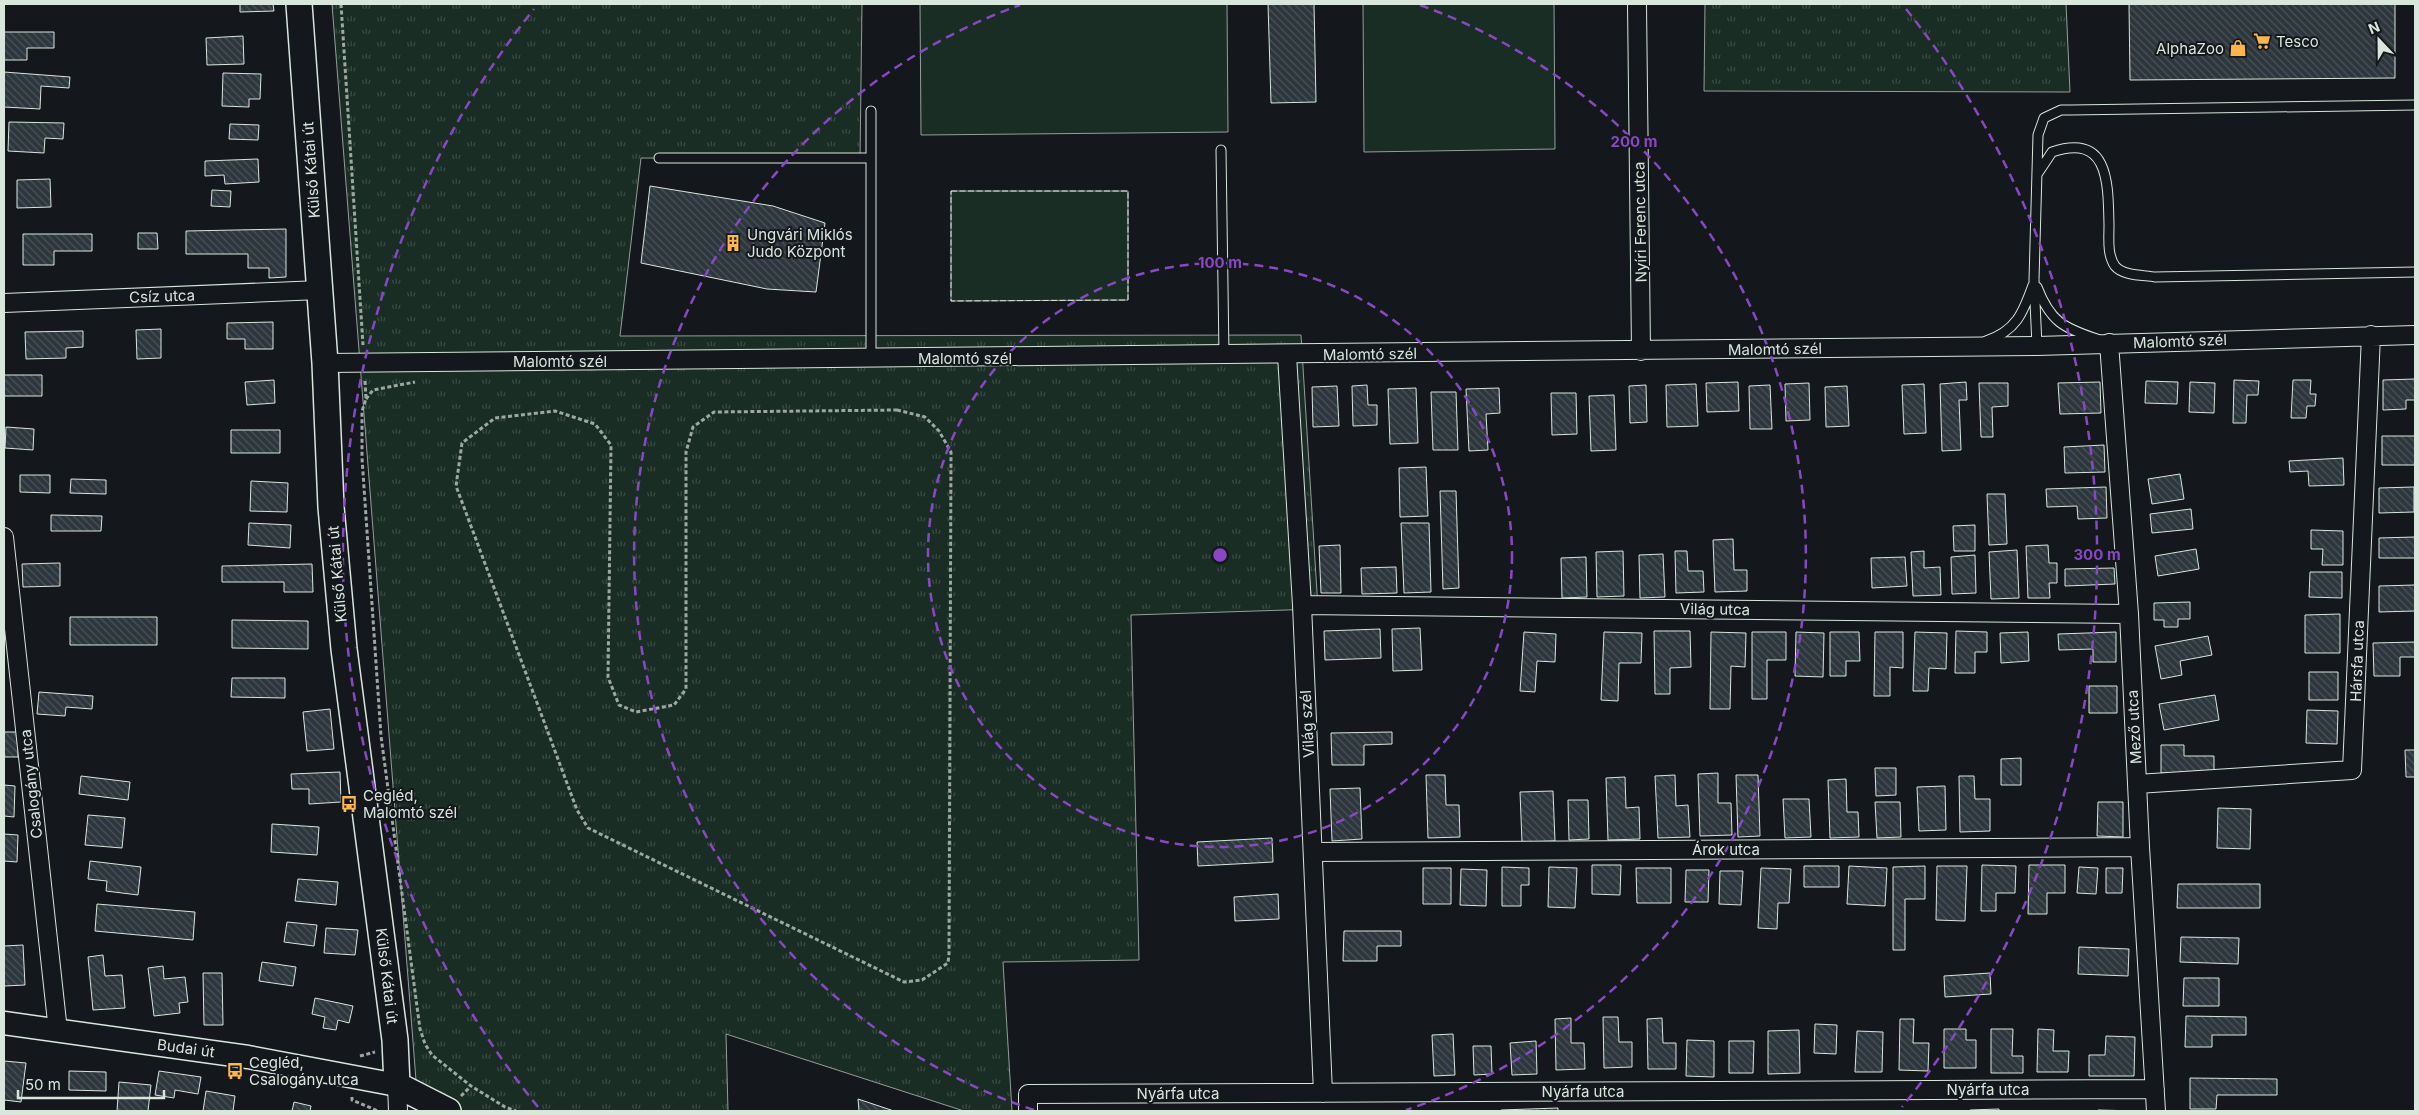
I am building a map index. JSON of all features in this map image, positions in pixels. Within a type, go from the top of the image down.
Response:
[{"type":"main road","name":"Külső Kátai út","points":[[299,4],[325,363],[331,507],[344,650],[395,1040],[398,1085]]},
{"type":"main road","points":[[398,1085],[448,1111]]},
{"type":"street","name":"Nyíri Ferenc utca","points":[[1637,4],[1641,350]]},
{"type":"street","name":"Csíz utca","points":[[4,303],[320,290]]},
{"type":"street","name":"Hársfa utca","points":[[2136,784],[2352,770],[2371,335]]},
{"type":"street","name":"Malomtó szél","points":[[325,363],[1967,347],[2415,335]]},
{"type":"street","name":"Mező utca","points":[[2109,343],[2129,614],[2136,784],[2156,1111]]},
{"type":"street","name":"Világ szél","points":[[1287,355],[1302,605],[1323,1093]]},
{"type":"street","name":"Csalogány utca","points":[[4,537],[58,1030]]},
{"type":"street","name":"Világ utca","points":[[1302,605],[2129,614]]},
{"type":"street","name":"Árok utca","points":[[1313,852],[2140,847]]},
{"type":"street","name":"Budai út","points":[[4,1023],[248,1057],[398,1085]]},
{"type":"street","points":[[398,1085],[398,1111]]},
{"type":"street","name":"Nyárfa utca","points":[[1028,1111],[1028,1094],[2155,1089]]},
{"type":"lane","points":[[2037,346],[2034,280],[2038,135],[2044,118],[2061,110],[2415,105]]},
{"type":"lane","points":[[871,111],[871,358]]},
{"type":"lane","points":[[2038,174],[2052,152],[2068,147],[2087,148],[2095,154],[2103,168],[2109,250],[2116,267],[2126,272],[2156,277],[2415,272]]},
{"type":"lane","points":[[1221,150],[1224,355]]},
{"type":"lane","points":[[659,158],[871,158]]},
{"type":"lane","points":[[2034,280],[2044,307],[2067,329],[2109,343]]},
{"type":"lane","points":[[1967,347],[1996,337],[2010,329],[2024,311],[2034,280]]},
{"type":"path","points":[[341,4],[366,399],[362,411],[362,458],[381,736],[420,1029],[426,1046],[446,1068],[498,1103],[516,1111]]},
{"type":"path","points":[[897,410],[925,417],[939,431],[951,452],[948,963],[922,980],[904,982],[588,828],[577,810],[456,486],[462,443],[495,418],[555,411],[595,424],[611,445],[608,677],[619,705],[636,712],[674,704],[686,689],[686,452],[693,427],[714,412],[897,410]]},
{"type":"green space","points":[[332,4],[862,4],[860,159],[641,158],[620,336],[1301,335],[1318,609],[1131,615],[1139,960],[1003,962],[1012,1111],[964,1111],[726,1034],[728,1111],[431,1111],[418,1106]]},
{"type":"green space","points":[[920,4],[1227,4],[1228,132],[921,135]]},
{"type":"green space","points":[[1363,4],[1554,4],[1555,149],[1364,152]]},
{"type":"green space","points":[[1705,4],[2066,4],[2070,92],[1704,91]]},
{"type":"green space","points":[[951,191],[1128,191],[1128,300],[951,301]]},
{"type":"building","points":[[240,4],[273,4],[274,11],[240,12]]},
{"type":"building","points":[[1268,4],[1314,4],[1316,102],[1271,103]]},
{"type":"building","name":"Tesco","points":[[2129,4],[2395,4],[2395,78],[2130,80]]},
{"type":"building","points":[[4,32],[54,32],[54,48],[27,48],[27,60],[4,60]]},
{"type":"building","points":[[243,36],[244,64],[207,65],[206,38]]},
{"type":"building","points":[[4,72],[70,77],[69,88],[41,86],[40,109],[4,107]]},
{"type":"building","points":[[223,73],[261,74],[260,99],[249,99],[249,107],[222,106]]},
{"type":"building","points":[[9,122],[64,123],[63,139],[45,138],[44,153],[8,151]]},
{"type":"building","points":[[230,124],[259,125],[258,140],[229,139]]},
{"type":"building","points":[[258,159],[259,182],[225,184],[224,175],[205,176],[205,161]]},
{"type":"building","points":[[50,179],[51,207],[17,208],[17,180]]},
{"type":"building","name":"Ungvári Miklós Judo Központ","points":[[650,186],[773,206],[825,223],[816,292],[767,289],[641,263]]},
{"type":"building","points":[[212,190],[231,191],[230,207],[211,206]]},
{"type":"building","points":[[286,229],[286,277],[269,278],[269,268],[248,268],[248,254],[186,254],[186,231]]},
{"type":"building","points":[[138,233],[157,233],[158,249],[138,249]]},
{"type":"building","points":[[23,234],[92,234],[92,251],[54,251],[54,265],[23,265]]},
{"type":"building","points":[[273,322],[273,349],[245,349],[245,339],[227,339],[227,323]]},
{"type":"building","points":[[161,329],[161,358],[137,359],[136,330]]},
{"type":"building","points":[[83,331],[83,347],[66,348],[66,358],[26,359],[25,332]]},
{"type":"building","points":[[4,375],[42,375],[42,396],[4,396]]},
{"type":"building","points":[[2415,379],[2415,400],[2406,400],[2406,409],[2383,410],[2383,380]]},
{"type":"building","points":[[274,380],[275,403],[247,405],[245,382]]},
{"type":"building","points":[[2234,380],[2259,381],[2258,395],[2247,395],[2246,423],[2233,423]]},
{"type":"building","points":[[2293,380],[2311,380],[2310,394],[2316,394],[2315,406],[2307,406],[2306,418],[2291,418]]},
{"type":"building","points":[[2146,381],[2178,382],[2177,404],[2145,403]]},
{"type":"building","points":[[1738,382],[1739,411],[1707,412],[1706,383]]},
{"type":"building","points":[[1966,382],[1967,400],[1959,400],[1961,450],[1942,451],[1940,384]]},
{"type":"building","points":[[2100,382],[2101,413],[2060,414],[2058,383]]},
{"type":"building","points":[[2190,382],[2215,383],[2214,413],[2189,412]]},
{"type":"building","points":[[1809,383],[1810,420],[1786,421],[1785,384]]},
{"type":"building","points":[[1979,383],[2008,383],[2008,406],[1992,407],[1993,437],[1981,437]]},
{"type":"building","points":[[1696,384],[1698,426],[1667,427],[1666,385]]},
{"type":"building","points":[[1924,384],[1926,433],[1904,434],[1902,385]]},
{"type":"building","points":[[1367,385],[1368,405],[1377,405],[1377,425],[1353,426],[1352,386]]},
{"type":"building","points":[[1646,385],[1647,422],[1630,423],[1629,386]]},
{"type":"building","points":[[1770,385],[1772,429],[1750,429],[1749,386]]},
{"type":"building","points":[[1337,386],[1339,426],[1313,427],[1312,387]]},
{"type":"building","points":[[1847,386],[1849,426],[1826,427],[1825,387]]},
{"type":"building","points":[[1416,388],[1418,443],[1390,444],[1388,389]]},
{"type":"building","points":[[1499,388],[1500,413],[1486,414],[1488,450],[1469,451],[1466,389]]},
{"type":"building","points":[[1431,392],[1456,392],[1458,450],[1433,450]]},
{"type":"building","points":[[1551,393],[1576,393],[1577,434],[1552,435]]},
{"type":"building","points":[[1614,395],[1616,450],[1591,451],[1589,396]]},
{"type":"building","points":[[6,427],[34,429],[33,450],[5,448]]},
{"type":"building","points":[[231,430],[280,430],[280,453],[231,453]]},
{"type":"building","points":[[2382,436],[2415,436],[2415,465],[2382,465]]},
{"type":"building","points":[[2104,445],[2105,472],[2065,473],[2064,447]]},
{"type":"building","points":[[2343,458],[2344,485],[2309,486],[2308,471],[2290,472],[2289,461]]},
{"type":"building","points":[[1426,467],[1428,516],[1400,517],[1399,468]]},
{"type":"building","points":[[2180,474],[2184,499],[2152,504],[2148,479]]},
{"type":"building","points":[[20,475],[50,475],[50,493],[20,492]]},
{"type":"building","points":[[71,479],[106,480],[106,494],[70,493]]},
{"type":"building","points":[[251,481],[288,483],[287,512],[250,511]]},
{"type":"building","points":[[2106,487],[2107,518],[2078,519],[2077,506],[2047,507],[2046,489]]},
{"type":"building","points":[[2414,487],[2414,512],[2379,513],[2379,488]]},
{"type":"building","points":[[1440,491],[1456,491],[1459,588],[1443,589]]},
{"type":"building","points":[[1987,494],[2005,494],[2007,544],[1989,545]]},
{"type":"building","points":[[2191,509],[2193,529],[2152,533],[2150,514]]},
{"type":"building","points":[[51,515],[102,516],[101,531],[51,531]]},
{"type":"building","points":[[249,523],[291,525],[290,548],[248,545]]},
{"type":"building","points":[[1401,523],[1429,523],[1431,592],[1404,593]]},
{"type":"building","points":[[1975,525],[1975,551],[1954,551],[1953,526]]},
{"type":"building","points":[[2311,530],[2343,531],[2343,565],[2322,565],[2323,549],[2311,549]]},
{"type":"building","points":[[2415,537],[2415,558],[2379,558],[2379,538]]},
{"type":"building","points":[[1733,539],[1734,570],[1747,570],[1747,591],[1715,592],[1713,540]]},
{"type":"building","points":[[1340,545],[1341,593],[1321,593],[1319,546]]},
{"type":"building","points":[[2048,545],[2049,563],[2057,563],[2057,583],[2049,583],[2050,598],[2028,598],[2026,546]]},
{"type":"building","points":[[2196,549],[2199,569],[2158,576],[2155,556]]},
{"type":"building","points":[[2017,550],[2019,598],[1991,599],[1989,552]]},
{"type":"building","points":[[1623,551],[1624,596],[1597,597],[1596,552]]},
{"type":"building","points":[[1675,551],[1687,551],[1688,571],[1703,571],[1704,592],[1676,593]]},
{"type":"building","points":[[1924,551],[1924,568],[1940,567],[1941,595],[1913,596],[1911,552]]},
{"type":"building","points":[[1663,554],[1665,597],[1640,598],[1639,555]]},
{"type":"building","points":[[1975,555],[1976,593],[1952,594],[1951,557]]},
{"type":"building","points":[[1586,557],[1587,597],[1562,598],[1561,558]]},
{"type":"building","points":[[1905,557],[1907,586],[1872,588],[1871,558]]},
{"type":"building","points":[[60,563],[60,586],[23,587],[22,564]]},
{"type":"building","points":[[312,564],[313,592],[284,592],[284,582],[222,582],[222,566]]},
{"type":"building","points":[[1396,567],[1397,593],[1362,594],[1361,568]]},
{"type":"building","points":[[2114,568],[2115,584],[2065,586],[2065,569]]},
{"type":"building","points":[[2310,572],[2342,572],[2342,598],[2309,597]]},
{"type":"building","points":[[2415,585],[2415,611],[2379,612],[2379,586]]},
{"type":"building","points":[[2190,602],[2190,619],[2178,619],[2178,627],[2164,627],[2164,620],[2154,620],[2154,603]]},
{"type":"building","points":[[2340,614],[2340,653],[2305,653],[2305,615]]},
{"type":"building","points":[[70,617],[157,617],[157,645],[70,645]]},
{"type":"building","points":[[232,620],[308,621],[308,649],[232,648]]},
{"type":"building","points":[[1420,628],[1422,670],[1393,671],[1392,629]]},
{"type":"building","points":[[1380,629],[1381,658],[1325,660],[1324,631]]},
{"type":"building","points":[[1654,631],[1690,631],[1691,667],[1670,668],[1670,694],[1655,694]]},
{"type":"building","points":[[1956,631],[1987,632],[1987,652],[1975,652],[1975,673],[1955,673]]},
{"type":"building","points":[[1524,632],[1556,634],[1555,662],[1537,661],[1535,692],[1520,691]]},
{"type":"building","points":[[1604,632],[1642,633],[1641,663],[1619,663],[1618,701],[1601,700]]},
{"type":"building","points":[[1711,632],[1746,633],[1745,667],[1731,666],[1730,709],[1710,709]]},
{"type":"building","points":[[1752,632],[1786,632],[1786,660],[1767,660],[1767,699],[1752,699]]},
{"type":"building","points":[[1796,632],[1824,633],[1823,677],[1795,676]]},
{"type":"building","points":[[1830,632],[1859,632],[1860,661],[1846,661],[1846,676],[1830,676]]},
{"type":"building","points":[[1875,632],[1903,632],[1903,668],[1890,667],[1890,696],[1874,696]]},
{"type":"building","points":[[1915,632],[1947,633],[1946,669],[1929,668],[1928,691],[1913,691]]},
{"type":"building","points":[[2028,632],[2029,661],[2001,663],[2000,633]]},
{"type":"building","points":[[2116,632],[2116,662],[2093,662],[2093,649],[2059,650],[2058,634]]},
{"type":"building","points":[[2208,636],[2212,655],[2180,661],[2182,675],[2161,679],[2155,646]]},
{"type":"building","points":[[2415,642],[2415,657],[2400,657],[2400,676],[2374,676],[2373,643]]},
{"type":"building","points":[[2309,672],[2338,672],[2338,700],[2309,700]]},
{"type":"building","points":[[232,678],[285,678],[285,698],[231,697]]},
{"type":"building","points":[[2089,686],[2117,686],[2117,713],[2089,713]]},
{"type":"building","points":[[39,692],[93,696],[92,709],[66,707],[65,716],[37,714]]},
{"type":"building","points":[[2215,695],[2219,720],[2164,730],[2159,704]]},
{"type":"building","points":[[330,709],[334,749],[307,751],[303,712]]},
{"type":"building","points":[[2307,710],[2338,711],[2337,744],[2306,743]]},
{"type":"building","points":[[4,732],[19,732],[18,757],[4,757]]},
{"type":"building","points":[[1392,732],[1392,744],[1364,745],[1364,765],[1332,765],[1331,733]]},
{"type":"building","points":[[2161,745],[2184,745],[2184,756],[2214,756],[2214,773],[2161,773]]},
{"type":"building","points":[[2405,750],[2415,750],[2415,777],[2406,777]]},
{"type":"building","points":[[2021,758],[2021,785],[2001,785],[2001,759]]},
{"type":"building","points":[[1875,768],[1896,768],[1896,795],[1876,796]]},
{"type":"building","points":[[340,772],[341,802],[309,804],[309,789],[292,789],[291,774]]},
{"type":"building","points":[[1718,773],[1718,803],[1731,803],[1732,835],[1700,836],[1698,774]]},
{"type":"building","points":[[1426,775],[1445,775],[1446,805],[1459,805],[1460,837],[1428,838]]},
{"type":"building","points":[[1675,775],[1676,806],[1688,805],[1690,837],[1658,838],[1655,776]]},
{"type":"building","points":[[1736,775],[1758,775],[1760,836],[1738,837]]},
{"type":"building","points":[[81,776],[130,782],[128,800],[79,794]]},
{"type":"building","points":[[1959,776],[1974,776],[1975,799],[1990,799],[1990,831],[1960,832]]},
{"type":"building","points":[[1625,777],[1626,808],[1639,807],[1640,839],[1608,840],[1606,778]]},
{"type":"building","points":[[1846,779],[1847,812],[1858,812],[1859,837],[1830,838],[1828,780]]},
{"type":"building","points":[[4,785],[15,786],[14,817],[4,816]]},
{"type":"building","points":[[1945,786],[1946,830],[1919,831],[1917,787]]},
{"type":"building","points":[[1360,788],[1362,839],[1332,841],[1330,789]]},
{"type":"building","points":[[1553,791],[1555,841],[1522,842],[1520,792]]},
{"type":"building","points":[[1783,799],[1809,799],[1811,837],[1785,838]]},
{"type":"building","points":[[1568,800],[1588,800],[1589,839],[1569,840]]},
{"type":"building","points":[[1875,802],[1900,802],[1901,837],[1877,838]]},
{"type":"building","points":[[2098,802],[2123,802],[2123,837],[2097,836]]},
{"type":"building","points":[[2218,808],[2251,809],[2250,849],[2217,848]]},
{"type":"building","points":[[88,815],[125,818],[122,848],[85,845]]},
{"type":"building","points":[[272,824],[319,827],[317,855],[271,852]]},
{"type":"building","points":[[4,834],[18,835],[17,862],[4,861]]},
{"type":"building","points":[[1272,838],[1273,862],[1198,866],[1197,842]]},
{"type":"building","points":[[90,861],[141,867],[138,895],[106,891],[107,881],[88,879]]},
{"type":"building","points":[[1592,865],[1621,865],[1620,895],[1592,894]]},
{"type":"building","points":[[1982,865],[2016,866],[2015,893],[1996,893],[1996,911],[1981,911]]},
{"type":"building","points":[[2029,865],[2065,865],[2065,893],[2047,893],[2047,914],[2028,914]]},
{"type":"building","points":[[1804,866],[1839,866],[1839,887],[1804,887]]},
{"type":"building","points":[[1849,866],[1887,868],[1885,906],[1847,904]]},
{"type":"building","points":[[1925,866],[1925,899],[1905,899],[1905,950],[1893,950],[1893,867]]},
{"type":"building","points":[[1937,866],[1967,866],[1965,921],[1936,920]]},
{"type":"building","points":[[1502,867],[1529,868],[1529,885],[1521,885],[1521,906],[1502,906]]},
{"type":"building","points":[[1549,867],[1577,868],[1575,908],[1548,907]]},
{"type":"building","points":[[2079,867],[2098,868],[2096,894],[2077,893]]},
{"type":"building","points":[[1423,868],[1451,868],[1451,904],[1423,904]]},
{"type":"building","points":[[1636,868],[1671,868],[1671,903],[1637,903]]},
{"type":"building","points":[[1761,868],[1791,869],[1789,903],[1778,903],[1777,929],[1758,928]]},
{"type":"building","points":[[2106,868],[2123,868],[2122,893],[2106,893]]},
{"type":"building","points":[[1461,869],[1487,870],[1486,906],[1460,905]]},
{"type":"building","points":[[1686,870],[1709,870],[1708,902],[1685,902]]},
{"type":"building","points":[[1720,871],[1743,871],[1741,905],[1719,904]]},
{"type":"building","points":[[298,879],[338,882],[336,905],[295,901]]},
{"type":"building","points":[[2178,884],[2260,884],[2260,908],[2177,908]]},
{"type":"building","points":[[1278,894],[1279,919],[1235,921],[1234,897]]},
{"type":"building","points":[[97,904],[195,912],[193,940],[95,931]]},
{"type":"building","points":[[287,922],[317,925],[314,946],[284,942]]},
{"type":"building","points":[[326,928],[358,930],[355,955],[324,953]]},
{"type":"building","points":[[1344,931],[1401,931],[1401,946],[1377,946],[1377,961],[1343,961]]},
{"type":"building","points":[[2181,937],[2239,938],[2238,964],[2180,962]]},
{"type":"building","points":[[23,945],[25,985],[4,986],[4,946]]},
{"type":"building","points":[[2079,947],[2129,949],[2128,976],[2078,974]]},
{"type":"building","points":[[103,955],[105,976],[122,975],[125,1008],[93,1010],[88,957]]},
{"type":"building","points":[[262,962],[296,967],[293,986],[259,981]]},
{"type":"building","points":[[163,966],[164,979],[185,977],[188,1002],[179,1003],[180,1013],[154,1016],[148,968]]},
{"type":"building","points":[[203,973],[222,973],[223,1025],[204,1025]]},
{"type":"building","points":[[1990,973],[1991,994],[1945,997],[1944,976]]},
{"type":"building","points":[[2184,978],[2219,978],[2219,1006],[2183,1006]]},
{"type":"building","points":[[315,998],[353,1006],[349,1023],[338,1020],[336,1030],[323,1028],[325,1017],[312,1014]]},
{"type":"building","points":[[2186,1016],[2246,1017],[2246,1035],[2212,1035],[2212,1047],[2185,1047]]},
{"type":"building","points":[[1603,1017],[1618,1017],[1619,1042],[1632,1042],[1632,1067],[1604,1068]]},
{"type":"building","points":[[1571,1018],[1571,1043],[1584,1043],[1585,1069],[1556,1070],[1555,1019]]},
{"type":"building","points":[[1662,1018],[1663,1043],[1676,1043],[1676,1069],[1648,1069],[1647,1019]]},
{"type":"building","points":[[1900,1019],[1914,1019],[1913,1043],[1929,1043],[1928,1071],[1899,1070]]},
{"type":"building","points":[[1815,1024],[1837,1025],[1836,1054],[1814,1053]]},
{"type":"building","points":[[1944,1029],[1966,1029],[1966,1040],[1976,1040],[1976,1068],[1944,1068]]},
{"type":"building","points":[[1991,1029],[2013,1029],[2012,1056],[2023,1056],[2023,1073],[1991,1073]]},
{"type":"building","points":[[2038,1029],[2054,1030],[2053,1051],[2069,1051],[2068,1072],[2037,1072]]},
{"type":"building","points":[[1799,1030],[1800,1073],[1768,1074],[1768,1031]]},
{"type":"building","points":[[1857,1031],[1883,1032],[1882,1072],[1855,1072]]},
{"type":"building","points":[[1453,1034],[1455,1075],[1434,1076],[1432,1035]]},
{"type":"building","points":[[2106,1036],[2135,1037],[2134,1076],[2089,1076],[2089,1055],[2105,1055]]},
{"type":"building","points":[[1687,1040],[1714,1041],[1714,1077],[1686,1076]]},
{"type":"building","points":[[1536,1041],[1537,1074],[1512,1075],[1510,1043]]},
{"type":"building","points":[[1729,1041],[1754,1041],[1753,1073],[1729,1073]]},
{"type":"building","points":[[1473,1046],[1491,1046],[1492,1074],[1474,1075]]},
{"type":"building","points":[[4,1061],[26,1063],[21,1102],[4,1100]]},
{"type":"building","points":[[69,1071],[106,1072],[106,1091],[69,1090]]},
{"type":"building","points":[[159,1071],[201,1077],[198,1094],[175,1090],[174,1098],[155,1095]]},
{"type":"building","points":[[2190,1078],[2277,1079],[2277,1095],[2217,1095],[2216,1109],[2190,1109]]},
{"type":"building","points":[[119,1082],[151,1085],[148,1111],[117,1111]]},
{"type":"building","points":[[206,1091],[235,1096],[233,1111],[203,1111]]},
{"type":"building","points":[[858,1099],[894,1111],[859,1111]]},
{"type":"building","points":[[294,1102],[311,1106],[310,1111],[292,1111]]},
{"type":"building","points":[[1558,1108],[1558,1111],[1501,1111],[1501,1110]]},
{"type":"building","points":[[1999,1109],[1999,1111],[1970,1111],[1970,1110]]},
{"type":"building","points":[[2098,1110],[2137,1111],[2098,1111]]},
{"type":"fence","points":[[951,191],[1128,191],[1128,300],[951,301],[951,191]]},
{"type":"place","name":"Tesco","points":[[2262,41]]},
{"type":"place","name":"AlphaZoo","points":[[2238,48]]},
{"type":"place","name":"Ungvári Miklós Judo Központ","points":[[733,243]]},
{"type":"place","name":"Cegléd, Malomtó szél","points":[[349,804]]},
{"type":"place","name":"Cegléd, Csalogány utca","points":[[235,1071]]}]
